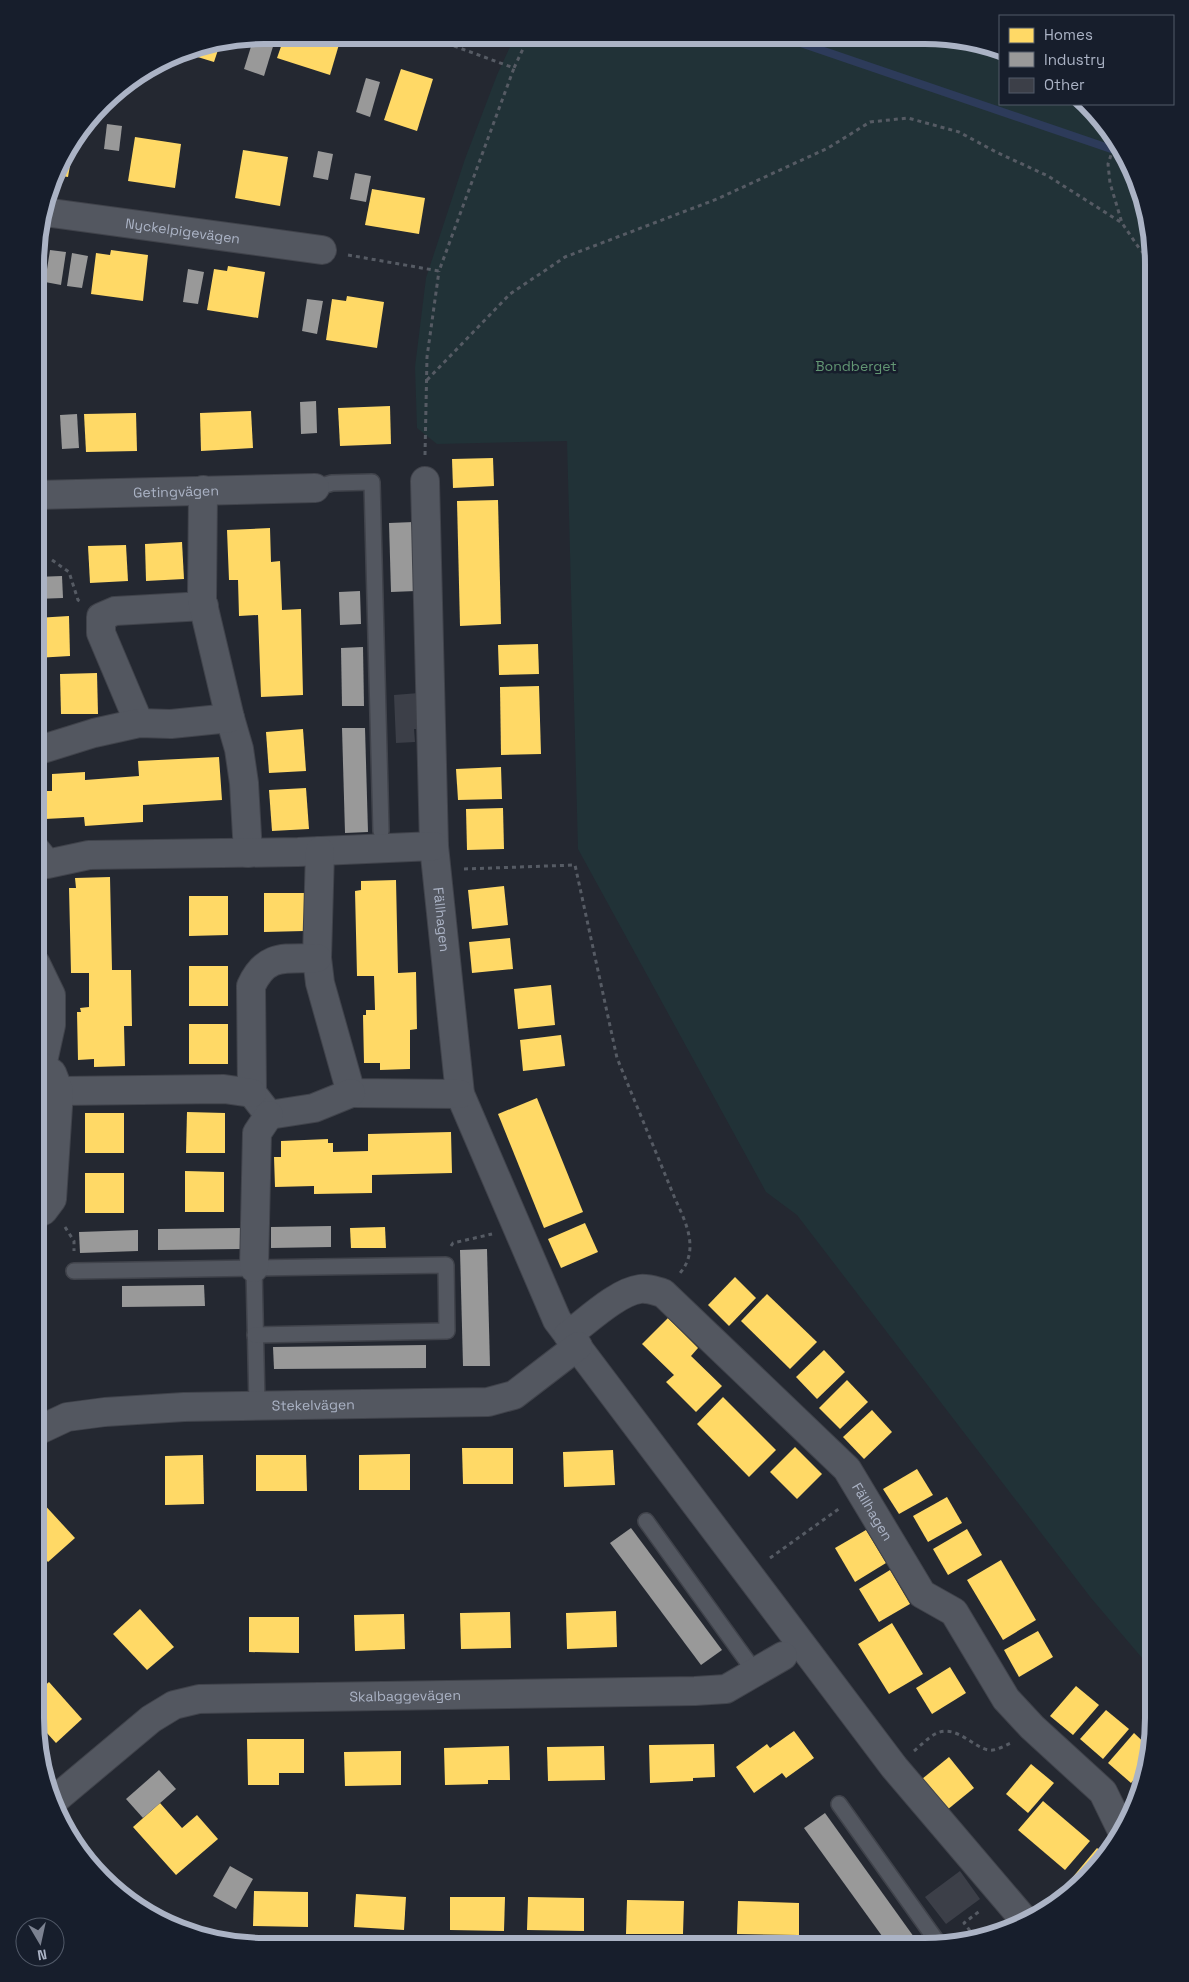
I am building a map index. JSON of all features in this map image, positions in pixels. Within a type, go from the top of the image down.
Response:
[{"type":"street","name":"Nyckelpigevägen","points":[[50,213],[322,250]]},
{"type":"street","name":"Fällhagen","points":[[425,480],[435,858],[460,1094],[557,1320],[894,1767],[1021,1916]]},
{"type":"street","name":"Getingvägen","points":[[44,495],[315,488]]},
{"type":"street","points":[[203,490],[204,606],[239,749],[244,783],[248,853]]},
{"type":"street","points":[[139,723],[101,633],[101,617],[115,611],[204,606]]},
{"type":"street","points":[[44,749],[94,733],[139,723],[171,724],[230,718]]},
{"type":"street","points":[[320,851],[317,958],[320,983],[351,1093]]},
{"type":"street","points":[[44,862],[89,855],[320,851],[435,858]]},
{"type":"street","points":[[269,1115],[252,1093],[251,986],[258,972],[267,964],[281,960],[317,958]]},
{"type":"street","points":[[44,980],[52,995],[51,1025],[44,1048]]},
{"type":"street","points":[[44,1067],[52,1073],[60,1091],[52,1199],[44,1207]]},
{"type":"street","points":[[60,1091],[224,1090],[252,1093]]},
{"type":"street","points":[[254,1268],[257,1133],[269,1115],[314,1108],[351,1093],[460,1094]]},
{"type":"street","points":[[573,1341],[620,1297],[639,1289],[663,1292]]},
{"type":"street","name":"Fällhagen","points":[[663,1292],[847,1470],[922,1594],[954,1612],[1006,1699],[1032,1727],[1103,1792],[1118,1824]]},
{"type":"street","name":"Stekelvägen","points":[[44,1428],[67,1417],[184,1406],[488,1402],[514,1395],[573,1341]]},
{"type":"street","name":"Skalbaggevägen","points":[[58,1797],[151,1719],[174,1705],[199,1699],[726,1689],[783,1656]]},
{"type":"lane","points":[[315,488],[332,483],[372,482],[381,831]]},
{"type":"lane","points":[[74,1271],[446,1265],[447,1331],[255,1335]]},
{"type":"lane","points":[[254,1268],[257,1405]]},
{"type":"lane","points":[[646,1521],[755,1672]]},
{"type":"lane","points":[[839,1804],[935,1938]]},
{"type":"path","points":[[446,44],[514,68]]},
{"type":"path","points":[[425,480],[427,357],[439,271],[514,68],[525,44]]},
{"type":"path","points":[[427,380],[510,294],[564,257],[717,198],[828,148],[870,122],[908,118],[960,132],[996,152],[1048,176],[1122,223]]},
{"type":"path","points":[[1113,149],[1108,164],[1110,183],[1122,223],[1145,256]]},
{"type":"path","points":[[322,250],[439,271]]},
{"type":"path","points":[[52,560],[69,572],[78,600],[101,617]]},
{"type":"path","points":[[435,858],[575,865],[617,1058],[691,1239],[684,1269],[663,1292]]},
{"type":"path","points":[[44,1212],[63,1225],[74,1241],[74,1271]]},
{"type":"path","points":[[446,1265],[447,1250],[453,1243],[517,1227]]},
{"type":"path","points":[[748,1573],[861,1493]]},
{"type":"path","points":[[894,1767],[934,1734],[941,1732],[956,1733],[988,1750],[999,1749],[1032,1727]]},
{"type":"path","points":[[972,1933],[964,1923],[1002,1894]]},
{"type":"green space","name":"Bondberget","points":[[511,44],[939,44],[968,48],[999,56],[999,105],[1078,105],[1100,130],[1116,154],[1134,193],[1141,221],[1145,250],[1145,1661],[1091,1598],[797,1215],[766,1192],[578,849],[567,441],[437,444],[417,428],[415,367],[426,278],[465,159],[497,75]]},
{"type":"building: Homes","points":[[282,44],[339,44],[330,75],[277,58]]},
{"type":"building: Homes","points":[[218,49],[214,62],[192,55]]},
{"type":"building: Homes","points":[[401,69],[433,79],[417,131],[384,120]]},
{"type":"building: Homes","points":[[135,137],[181,144],[175,188],[128,181]]},
{"type":"building: Homes","points":[[243,150],[288,157],[280,206],[235,198]]},
{"type":"building: Homes","points":[[72,157],[68,177],[62,176]]},
{"type":"building: Homes","points":[[372,189],[425,198],[419,234],[365,225]]},
{"type":"building: Homes","points":[[111,250],[148,255],[143,301],[91,294],[96,253],[110,255]]},
{"type":"building: Homes","points":[[228,266],[265,272],[258,318],[207,310],[214,269],[227,271]]},
{"type":"building: Homes","points":[[347,296],[384,302],[377,348],[326,340],[332,299],[346,301]]},
{"type":"building: Homes","points":[[390,406],[391,444],[340,446],[338,408]]},
{"type":"building: Homes","points":[[251,411],[253,448],[201,451],[200,413]]},
{"type":"building: Homes","points":[[136,413],[137,451],[86,452],[84,414]]},
{"type":"building: Homes","points":[[493,458],[494,486],[453,488],[452,459]]},
{"type":"building: Homes","points":[[498,500],[501,624],[460,626],[457,501]]},
{"type":"building: Homes","points":[[270,528],[271,562],[280,561],[282,610],[301,609],[303,695],[261,697],[258,615],[239,616],[238,580],[229,580],[227,530]]},
{"type":"building: Homes","points":[[182,542],[184,579],[146,581],[145,544]]},
{"type":"building: Homes","points":[[126,545],[128,581],[90,583],[88,546]]},
{"type":"building: Homes","points":[[69,616],[70,656],[44,658],[44,618]]},
{"type":"building: Homes","points":[[538,644],[539,674],[499,675],[498,645]]},
{"type":"building: Homes","points":[[97,673],[98,714],[61,714],[60,674]]},
{"type":"building: Homes","points":[[539,686],[541,754],[501,755],[500,687]]},
{"type":"building: Homes","points":[[303,729],[306,771],[269,773],[266,732]]},
{"type":"building: Homes","points":[[219,757],[222,800],[143,805],[143,822],[85,826],[84,817],[45,819],[44,791],[52,791],[52,774],[85,772],[85,780],[139,776],[138,761]]},
{"type":"building: Homes","points":[[501,767],[502,799],[458,800],[456,769]]},
{"type":"building: Homes","points":[[306,788],[309,829],[272,831],[269,790]]},
{"type":"building: Homes","points":[[503,808],[504,849],[467,850],[466,809]]},
{"type":"building: Homes","points":[[110,877],[112,970],[131,970],[132,1026],[124,1026],[125,1066],[94,1067],[94,1059],[78,1060],[77,1012],[81,1012],[80,1008],[89,1007],[89,973],[71,973],[69,888],[76,888],[75,878]]},
{"type":"building: Homes","points":[[396,880],[398,973],[416,972],[417,1029],[410,1030],[410,1069],[380,1070],[380,1063],[364,1063],[363,1015],[366,1015],[366,1010],[375,1010],[374,976],[357,976],[355,891],[361,890],[361,881]]},
{"type":"building: Homes","points":[[504,886],[508,925],[472,929],[468,890]]},
{"type":"building: Homes","points":[[264,893],[304,893],[304,931],[264,932]]},
{"type":"building: Homes","points":[[189,896],[228,896],[228,935],[189,936]]},
{"type":"building: Homes","points":[[510,938],[513,969],[472,973],[469,942]]},
{"type":"building: Homes","points":[[189,966],[228,966],[228,1006],[189,1006]]},
{"type":"building: Homes","points":[[551,985],[555,1025],[518,1029],[514,989]]},
{"type":"building: Homes","points":[[189,1024],[228,1024],[228,1064],[189,1064]]},
{"type":"building: Homes","points":[[561,1035],[565,1066],[523,1071],[520,1040]]},
{"type":"building: Homes","points":[[537,1098],[583,1212],[544,1228],[498,1114]]},
{"type":"building: Homes","points":[[187,1112],[225,1113],[225,1153],[186,1153]]},
{"type":"building: Homes","points":[[85,1113],[124,1113],[124,1153],[85,1153]]},
{"type":"building: Homes","points":[[451,1132],[452,1173],[372,1175],[372,1193],[314,1194],[314,1186],[275,1187],[274,1157],[281,1157],[281,1141],[328,1139],[328,1143],[333,1143],[333,1152],[368,1151],[368,1134]]},
{"type":"building: Homes","points":[[185,1171],[224,1172],[224,1212],[185,1212]]},
{"type":"building: Homes","points":[[85,1173],[124,1173],[124,1213],[85,1213]]},
{"type":"building: Homes","points":[[585,1223],[598,1252],[561,1268],[548,1239]]},
{"type":"building: Homes","points":[[385,1227],[386,1248],[351,1248],[350,1228]]},
{"type":"building: Homes","points":[[44,1246],[46,1246],[46,1292],[44,1292]]},
{"type":"building: Homes","points":[[735,1277],[756,1298],[729,1326],[708,1305]]},
{"type":"building: Homes","points":[[767,1294],[817,1342],[790,1369],[741,1321]]},
{"type":"building: Homes","points":[[668,1318],[698,1348],[691,1356],[722,1386],[696,1412],[666,1382],[674,1375],[642,1344]]},
{"type":"building: Homes","points":[[824,1350],[845,1372],[817,1399],[796,1377]]},
{"type":"building: Homes","points":[[847,1380],[868,1402],[840,1429],[819,1408]]},
{"type":"building: Homes","points":[[723,1397],[776,1450],[749,1477],[697,1424]]},
{"type":"building: Homes","points":[[872,1410],[892,1432],[864,1459],[843,1437]]},
{"type":"building: Homes","points":[[795,1447],[822,1474],[797,1499],[770,1472]]},
{"type":"building: Homes","points":[[462,1448],[513,1448],[513,1484],[463,1484]]},
{"type":"building: Homes","points":[[613,1450],[615,1485],[564,1487],[563,1452]]},
{"type":"building: Homes","points":[[410,1454],[410,1490],[359,1490],[359,1455]]},
{"type":"building: Homes","points":[[203,1455],[204,1504],[165,1505],[165,1456]]},
{"type":"building: Homes","points":[[256,1455],[306,1455],[307,1491],[256,1491]]},
{"type":"building: Homes","points":[[917,1469],[933,1495],[899,1514],[883,1489]]},
{"type":"building: Homes","points":[[947,1497],[962,1523],[928,1542],[913,1516]]},
{"type":"building: Homes","points":[[44,1504],[75,1538],[48,1562],[44,1558]]},
{"type":"building: Homes","points":[[967,1529],[982,1555],[948,1575],[933,1549]]},
{"type":"building: Homes","points":[[866,1530],[886,1563],[855,1582],[835,1548]]},
{"type":"building: Homes","points":[[1001,1560],[1036,1620],[1003,1640],[967,1580]]},
{"type":"building: Homes","points":[[890,1570],[910,1604],[879,1622],[859,1589]]},
{"type":"building: Homes","points":[[140,1609],[174,1647],[147,1670],[113,1634]]},
{"type":"building: Homes","points":[[616,1611],[617,1647],[567,1649],[566,1613]]},
{"type":"building: Homes","points":[[510,1612],[511,1648],[461,1649],[460,1613]]},
{"type":"building: Homes","points":[[404,1614],[405,1649],[355,1651],[354,1615]]},
{"type":"building: Homes","points":[[249,1617],[299,1617],[299,1653],[249,1652]]},
{"type":"building: Homes","points":[[892,1623],[923,1674],[889,1694],[858,1644]]},
{"type":"building: Homes","points":[[1038,1631],[1053,1657],[1019,1677],[1004,1650]]},
{"type":"building: Homes","points":[[950,1667],[966,1693],[932,1714],[916,1688]]},
{"type":"building: Homes","points":[[49,1682],[82,1719],[56,1743],[44,1730],[44,1686]]},
{"type":"building: Homes","points":[[1076,1686],[1099,1705],[1073,1735],[1050,1716]]},
{"type":"building: Homes","points":[[1106,1710],[1129,1729],[1103,1759],[1080,1739]]},
{"type":"building: Homes","points":[[794,1731],[814,1758],[786,1778],[782,1773],[754,1793],[736,1767],[767,1744],[770,1748]]},
{"type":"building: Homes","points":[[1134,1733],[1144,1742],[1138,1775],[1131,1783],[1108,1763]]},
{"type":"building: Homes","points":[[247,1739],[304,1739],[304,1773],[279,1773],[279,1785],[248,1785]]},
{"type":"building: Homes","points":[[714,1744],[715,1777],[693,1778],[693,1781],[650,1783],[649,1745]]},
{"type":"building: Homes","points":[[509,1746],[510,1780],[488,1780],[488,1784],[445,1785],[444,1748]]},
{"type":"building: Homes","points":[[604,1746],[605,1780],[548,1781],[547,1747]]},
{"type":"building: Homes","points":[[401,1751],[401,1785],[345,1786],[344,1752]]},
{"type":"building: Homes","points":[[949,1757],[974,1788],[947,1810],[922,1779]]},
{"type":"building: Homes","points":[[1031,1764],[1054,1783],[1028,1813],[1006,1794]]},
{"type":"building: Homes","points":[[1043,1801],[1090,1841],[1065,1870],[1018,1830]]},
{"type":"building: Homes","points":[[160,1803],[182,1828],[197,1815],[218,1839],[176,1875],[133,1827]]},
{"type":"building: Homes","points":[[1097,1848],[1101,1851],[1081,1874],[1075,1880],[1072,1878]]},
{"type":"building: Homes","points":[[254,1891],[308,1892],[308,1927],[253,1926]]},
{"type":"building: Homes","points":[[356,1894],[406,1897],[404,1930],[354,1927]]},
{"type":"building: Homes","points":[[450,1897],[505,1897],[504,1931],[450,1930]]},
{"type":"building: Homes","points":[[528,1897],[584,1898],[584,1931],[527,1930]]},
{"type":"building: Homes","points":[[627,1900],[684,1901],[683,1934],[626,1934]]},
{"type":"building: Homes","points":[[738,1901],[799,1903],[799,1935],[737,1934]]},
{"type":"building: Industry","points":[[252,44],[274,44],[264,76],[244,69]]},
{"type":"building: Industry","points":[[366,78],[380,82],[370,117],[356,112]]},
{"type":"building: Industry","points":[[107,124],[122,126],[119,151],[104,149]]},
{"type":"building: Industry","points":[[318,151],[333,154],[328,180],[313,177]]},
{"type":"building: Industry","points":[[355,173],[371,176],[366,202],[350,199]]},
{"type":"building: Industry","points":[[50,250],[66,252],[61,285],[45,282]]},
{"type":"building: Industry","points":[[72,253],[88,256],[82,288],[67,286]]},
{"type":"building: Industry","points":[[188,269],[204,272],[198,304],[183,302]]},
{"type":"building: Industry","points":[[307,299],[323,301],[317,334],[302,331]]},
{"type":"building: Industry","points":[[316,401],[317,433],[301,434],[300,402]]},
{"type":"building: Industry","points":[[77,414],[79,448],[62,449],[60,415]]},
{"type":"building: Industry","points":[[414,522],[416,591],[391,592],[389,523]]},
{"type":"building: Industry","points":[[62,576],[63,598],[44,599],[44,577]]},
{"type":"building: Industry","points":[[360,591],[361,624],[340,625],[339,592]]},
{"type":"building: Industry","points":[[363,647],[364,706],[342,706],[341,648]]},
{"type":"building: Industry","points":[[342,728],[365,728],[368,832],[345,833]]},
{"type":"building: Industry","points":[[331,1226],[331,1247],[271,1248],[271,1227]]},
{"type":"building: Industry","points":[[240,1228],[240,1249],[158,1250],[158,1229]]},
{"type":"building: Industry","points":[[138,1230],[138,1251],[80,1253],[79,1232]]},
{"type":"building: Industry","points":[[487,1249],[490,1366],[463,1366],[460,1250]]},
{"type":"building: Industry","points":[[204,1285],[205,1306],[122,1307],[122,1286]]},
{"type":"building: Industry","points":[[426,1345],[426,1368],[274,1369],[273,1347]]},
{"type":"building: Industry","points":[[631,1528],[722,1650],[701,1665],[610,1543]]},
{"type":"building: Industry","points":[[159,1770],[176,1789],[143,1818],[126,1799]]},
{"type":"building: Industry","points":[[825,1813],[915,1938],[883,1938],[804,1828]]},
{"type":"building: Industry","points":[[230,1866],[253,1879],[236,1909],[213,1896]]},
{"type":"building: Other","points":[[419,693],[420,729],[414,729],[415,742],[396,743],[394,695]]},
{"type":"building: Other","points":[[960,1871],[980,1899],[946,1924],[925,1897]]},
{"type":"waterway","points":[[804,44],[1113,150]]}]
